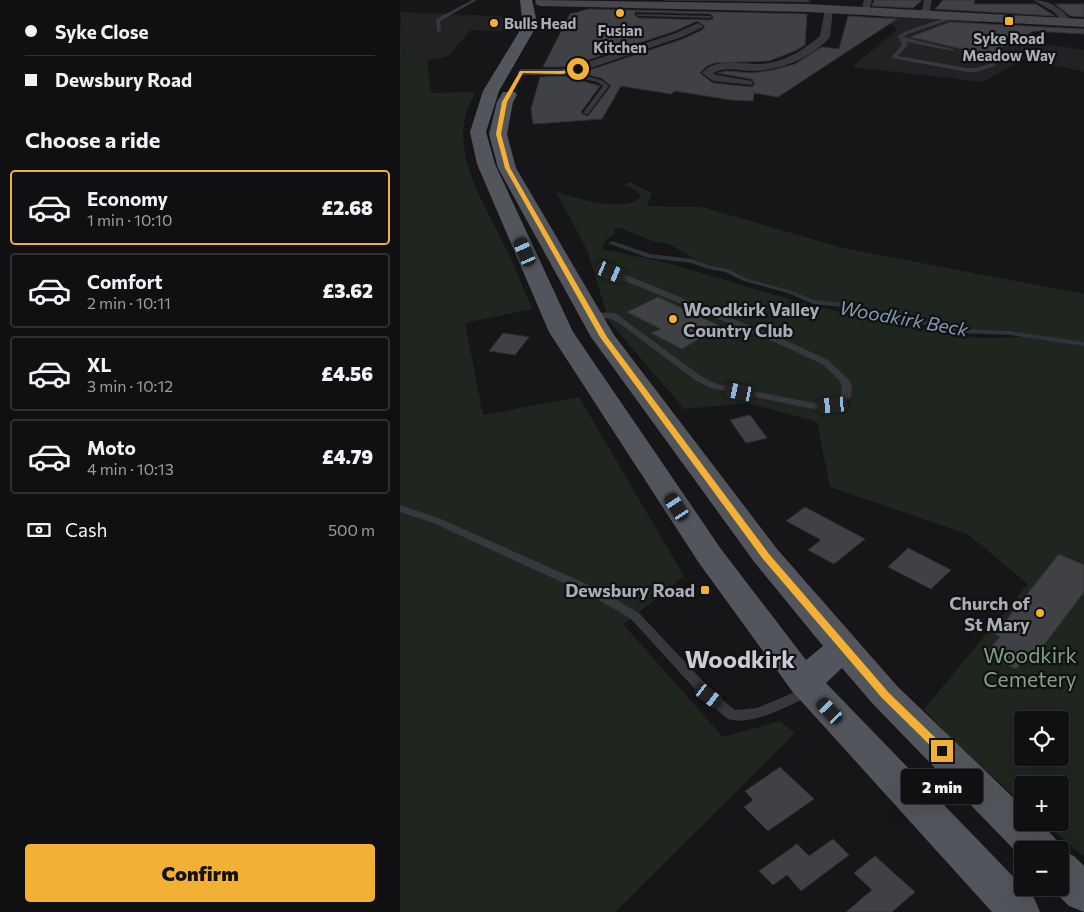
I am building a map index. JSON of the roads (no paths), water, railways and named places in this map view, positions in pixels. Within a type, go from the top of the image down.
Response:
[{"type":"main road","points":[[529,1],[542,18],[541,32],[505,102],[498,134],[507,168],[603,337],[766,556],[843,647],[885,696],[1032,841]]},
{"type":"main road","points":[[529,1],[526,32],[491,91],[478,132],[486,164],[561,332],[710,556],[807,686],[1019,912]]},
{"type":"main road","points":[[807,686],[843,647]]},
{"type":"main road","points":[[1069,878],[1084,893]]},
{"type":"street","points":[[925,14],[928,0]]},
{"type":"street","points":[[1037,0],[1058,10],[1068,23]]},
{"type":"street","points":[[529,1],[638,6],[675,10],[774,4],[829,9],[867,5],[925,14],[1084,24]]},
{"type":"street","points":[[748,83],[713,78],[707,73],[724,66],[773,66],[808,51],[825,37],[829,9]]},
{"type":"street","points":[[522,72],[562,72],[578,69],[679,35],[698,26]]},
{"type":"street","points":[[725,80],[745,67]]},
{"type":"lane","points":[[439,31],[438,20],[475,0]]},
{"type":"lane","points":[[675,10],[710,16]]},
{"type":"lane","points":[[951,15],[947,19],[906,33],[900,37],[905,45],[894,57],[903,60],[976,70],[993,65]]},
{"type":"lane","points":[[903,40],[951,50]]},
{"type":"lane","points":[[562,72],[599,82],[606,86],[586,113]]},
{"type":"lane","points":[[591,314],[612,315],[698,378],[714,386],[814,406],[833,405],[846,397],[847,386],[825,362],[782,342],[611,272]]},
{"type":"lane","points":[[400,508],[437,521],[588,590],[635,616],[709,696],[733,714],[758,713],[807,686]]},
{"type":"waterway","name":"Woodkirk Beck","points":[[612,243],[649,256],[692,261],[710,268],[726,270],[746,280],[790,292],[813,302],[841,305],[895,319],[917,321],[963,331],[1009,333],[1084,344]]},
{"type":"place","name":"Fusian Kitchen","points":[[620,13]]},
{"type":"place","name":"Syke Road Meadow Way","points":[[1009,21]]},
{"type":"place","name":"Bulls Head","points":[[494,23]]},
{"type":"place","name":"Woodkirk Valley Country Club","points":[[673,319]]},
{"type":"place","name":"Dewsbury Road","points":[[705,590]]},
{"type":"place","name":"Church of St Mary","points":[[1040,613]]},
{"type":"district","name":"Woodkirk","points":[[740,658]]},
{"type":"park label","name":"Woodkirk Cemetery","points":[[1030,666]]}]
